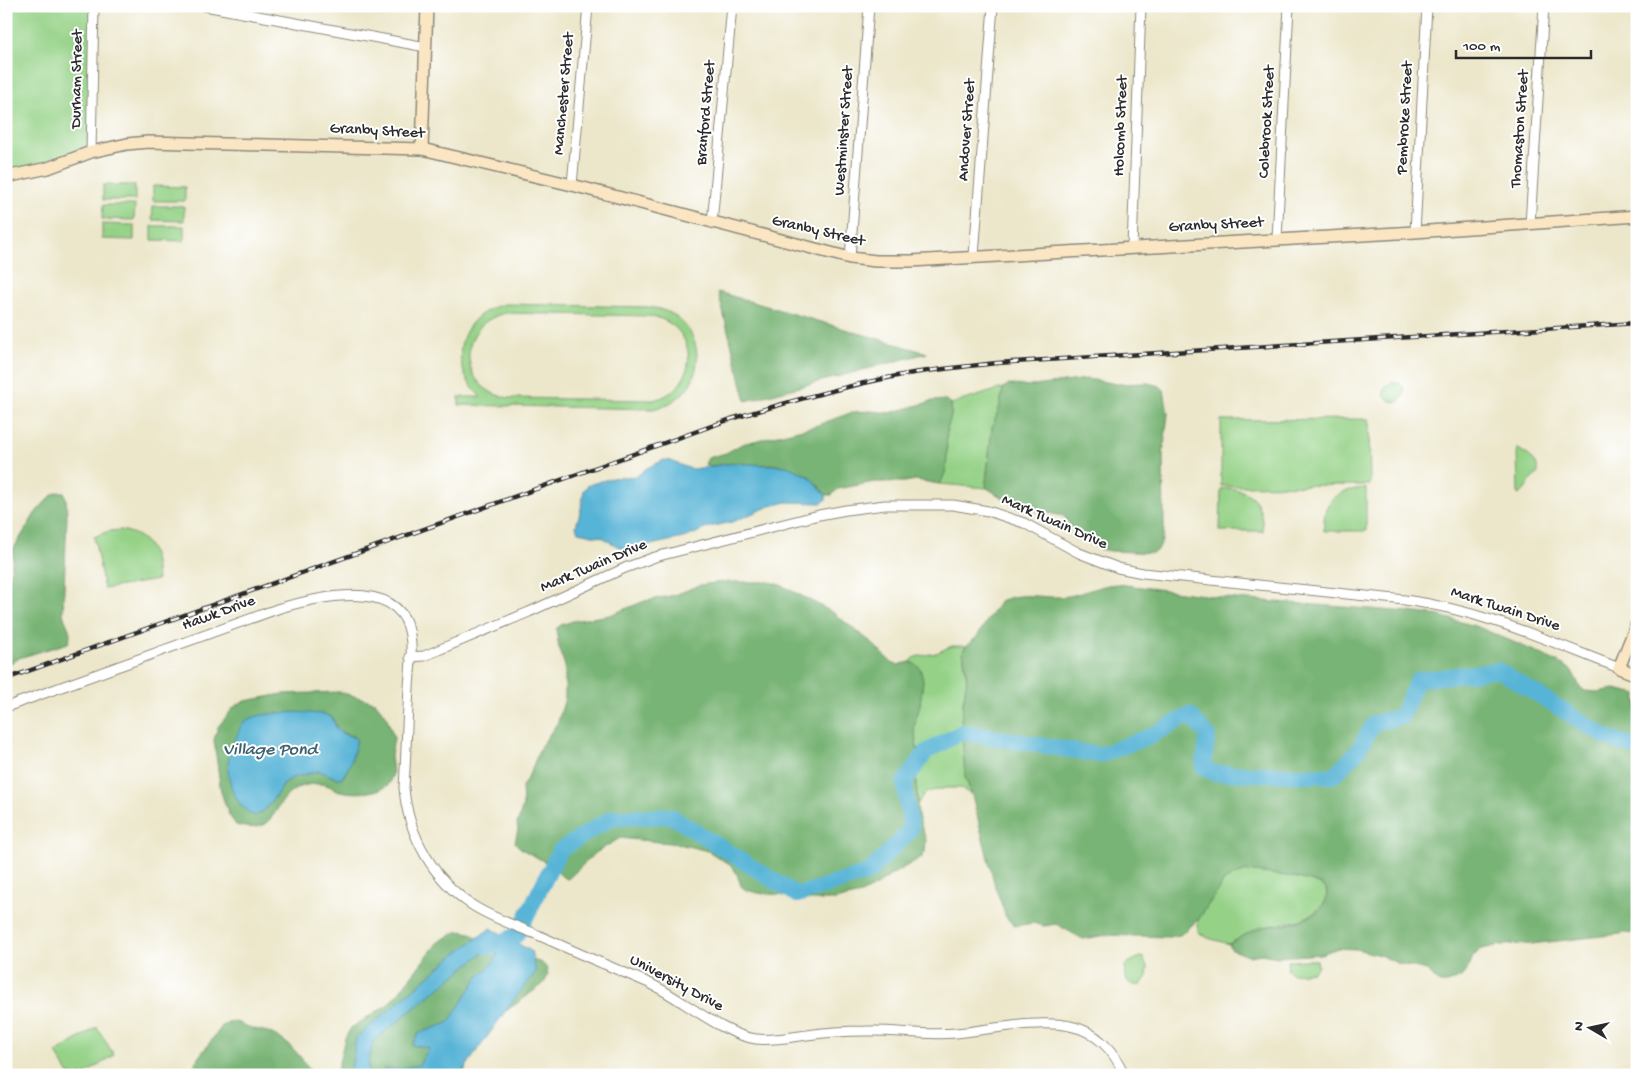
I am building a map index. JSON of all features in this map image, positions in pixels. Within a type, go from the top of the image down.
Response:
[{"type":"main road","points":[[422,149],[427,6]]},
{"type":"main road","name":"Granby Street","points":[[6,177],[48,168],[91,152],[127,144],[148,142],[422,149],[572,185],[850,258],[876,261],[911,261],[1415,232],[1637,216]]},
{"type":"main road","points":[[1619,668],[1637,623]]},
{"type":"main road","name":"Mark Twain Drive","points":[[1619,668],[1637,675]]},
{"type":"street","name":"Durham Street","points":[[91,152],[94,6]]},
{"type":"street","points":[[205,6],[426,47]]},
{"type":"street","name":"Manchester Street","points":[[572,185],[588,6]]},
{"type":"street","name":"Branford Street","points":[[712,223],[732,6]]},
{"type":"street","name":"Westminster Street","points":[[850,258],[869,6]]},
{"type":"street","name":"Andover Street","points":[[974,256],[993,6]]},
{"type":"street","name":"Holcomb Street","points":[[1132,248],[1141,6]]},
{"type":"street","name":"Colebrook Street","points":[[1277,239],[1289,6]]},
{"type":"street","name":"Pembroke Street","points":[[1415,232],[1427,6]]},
{"type":"street","name":"Thomaston Street","points":[[1530,224],[1544,6]]},
{"type":"street","name":"Mark Twain Drive","points":[[410,657],[424,656],[529,612],[625,568],[655,557],[834,512],[877,506],[953,505],[1006,516],[1079,553],[1106,564],[1131,571],[1413,601],[1466,612],[1513,627],[1619,668]]},
{"type":"street","name":"Hawk Drive","points":[[6,707],[280,608],[326,598],[365,596],[378,598],[393,606],[402,615],[408,627],[410,657]]},
{"type":"street","name":"University Drive","points":[[410,657],[404,788],[407,809],[416,836],[429,862],[454,891],[474,906],[652,984],[734,1033],[751,1038],[770,1040],[813,1034],[876,1030],[921,1035],[1031,1025],[1069,1025],[1088,1032],[1105,1044],[1116,1058],[1124,1075]]},
{"type":"green space","points":[[6,6],[94,6],[91,152],[6,177]]},
{"type":"green space","points":[[103,185],[135,185],[135,200],[103,200]]},
{"type":"green space","points":[[153,186],[185,187],[185,201],[153,201]]},
{"type":"green space","points":[[103,205],[135,205],[134,220],[102,219]]},
{"type":"green space","points":[[153,206],[184,206],[184,221],[152,220]]},
{"type":"green space","points":[[102,224],[134,225],[134,240],[102,239]]},
{"type":"green space","points":[[152,226],[184,226],[184,241],[152,240]]},
{"type":"green space","points":[[718,292],[927,353],[746,401]]},
{"type":"green space","points":[[505,304],[648,307],[669,313],[684,324],[693,338],[697,355],[695,373],[687,388],[673,401],[653,409],[459,405],[459,397],[481,397],[470,384],[463,371],[462,343],[467,330],[476,319],[489,310]],"holes":[[[506,313],[648,316],[665,321],[677,330],[685,342],[688,356],[687,370],[680,383],[669,393],[653,400],[510,398],[493,393],[480,384],[472,371],[469,357],[471,343],[477,330],[489,320]]]},
{"type":"green space","points":[[1087,379],[1117,384],[1148,383],[1160,386],[1164,390],[1168,414],[1163,455],[1164,527],[1160,545],[1153,553],[1099,549],[1074,532],[1064,516],[1017,507],[987,488],[992,428],[1000,406],[1003,388],[1008,385],[1034,386]]},
{"type":"green space","points":[[1392,382],[1400,384],[1405,389],[1403,397],[1397,403],[1389,400],[1383,394],[1386,386]]},
{"type":"green space","points":[[1003,388],[1000,406],[992,428],[987,488],[939,484],[945,472],[947,430],[951,414],[951,404]]},
{"type":"green space","points":[[946,400],[951,404],[951,417],[947,430],[945,472],[939,484],[916,480],[874,482],[838,489],[832,495],[826,495],[818,485],[775,464],[734,463],[710,466],[705,464],[708,458],[726,453],[742,444],[815,426],[853,412],[890,413],[933,401]]},
{"type":"green space","points":[[1369,419],[1370,485],[1221,486],[1221,420]]},
{"type":"green space","points":[[1517,448],[1534,461],[1538,469],[1538,474],[1532,478],[1524,491],[1518,495]]},
{"type":"green space","points":[[1230,488],[1247,493],[1256,502],[1261,514],[1263,531],[1220,531],[1221,489]]},
{"type":"green space","points":[[1366,488],[1366,531],[1324,531],[1326,511],[1333,498],[1347,491]]},
{"type":"green space","points":[[64,492],[66,498],[63,613],[70,631],[70,639],[68,643],[19,658],[6,666],[6,593],[14,548],[36,512],[52,495]]},
{"type":"green space","points":[[121,530],[139,537],[150,547],[155,562],[157,580],[104,589],[94,537],[109,531]]},
{"type":"green space","points":[[721,582],[770,582],[783,586],[832,612],[871,642],[892,663],[897,665],[910,662],[920,668],[923,680],[920,704],[914,727],[919,763],[916,781],[918,816],[926,840],[925,852],[922,857],[861,894],[835,900],[799,900],[781,895],[758,893],[746,890],[741,886],[737,874],[729,864],[708,851],[679,844],[620,838],[594,854],[568,879],[561,876],[548,864],[522,849],[515,842],[518,830],[517,824],[523,806],[522,787],[540,748],[558,722],[565,698],[565,666],[559,648],[556,629],[573,621],[610,615],[645,601],[675,595],[700,585]]},
{"type":"green space","points":[[1117,584],[1236,599],[1440,616],[1478,627],[1567,667],[1572,671],[1580,687],[1585,691],[1597,692],[1615,689],[1637,694],[1637,932],[1531,944],[1500,945],[1482,949],[1473,956],[1469,967],[1461,977],[1447,983],[1439,983],[1427,970],[1397,963],[1380,955],[1356,949],[1338,948],[1321,954],[1278,957],[1261,954],[1249,956],[1232,950],[1229,944],[1257,929],[1288,924],[1310,916],[1321,908],[1327,895],[1326,888],[1321,884],[1294,877],[1247,871],[1224,881],[1198,920],[1180,935],[1169,937],[1107,935],[1083,939],[1056,924],[1044,926],[1033,923],[1014,926],[1006,917],[995,886],[972,795],[965,777],[961,720],[967,676],[963,651],[976,638],[1000,601],[1018,596],[1069,596]]},
{"type":"green space","points":[[952,646],[966,646],[963,652],[967,683],[963,701],[961,733],[965,758],[965,777],[972,795],[961,788],[947,788],[926,792],[918,803],[916,781],[919,763],[914,727],[920,704],[923,680],[915,664],[910,662],[915,657],[936,653]]},
{"type":"green space","points":[[339,692],[375,702],[386,716],[394,738],[391,756],[393,774],[388,785],[365,793],[340,791],[320,784],[303,786],[292,791],[268,821],[261,826],[236,825],[229,815],[221,792],[214,740],[218,727],[234,707],[245,701],[283,694]],"holes":[[[332,717],[342,732],[353,736],[354,751],[344,776],[336,778],[319,771],[292,778],[285,783],[265,810],[231,748],[237,737]]]},
{"type":"green space","points":[[1247,871],[1288,876],[1319,884],[1326,888],[1327,900],[1312,914],[1304,918],[1257,929],[1229,944],[1208,938],[1198,932],[1198,920],[1224,881]]},
{"type":"green space","points":[[459,931],[471,933],[485,945],[542,963],[547,971],[545,981],[502,1014],[482,1038],[462,1075],[336,1075],[345,1038],[351,1028],[387,1005],[438,942]]},
{"type":"green space","points":[[1140,957],[1144,958],[1148,967],[1147,976],[1141,985],[1133,985],[1127,981],[1125,966]]},
{"type":"green space","points":[[1317,960],[1318,966],[1313,972],[1293,974],[1287,970],[1288,961]]},
{"type":"green space","points":[[228,1022],[265,1031],[281,1039],[299,1055],[312,1075],[188,1075],[198,1058],[223,1025]]},
{"type":"green space","points":[[97,1027],[114,1055],[84,1075],[69,1075],[56,1053]]},
{"type":"water","points":[[664,460],[693,469],[734,463],[787,466],[809,476],[826,495],[826,500],[821,503],[787,502],[770,506],[732,522],[709,527],[687,537],[628,550],[602,537],[578,532],[576,526],[584,490],[588,485],[612,478],[637,476],[647,468]]},
{"type":"water","name":"Village Pond","points":[[296,712],[323,714],[332,717],[339,731],[357,740],[350,765],[342,778],[336,778],[319,771],[292,778],[285,783],[265,810],[255,816],[248,812],[236,799],[230,783],[228,765],[231,749],[242,725],[249,719],[269,714]]},
{"type":"water","points":[[491,928],[531,951],[536,972],[509,1006],[460,1075],[388,1075],[383,1069],[399,1069],[419,1065],[429,1048],[412,1045],[419,1033],[448,1023],[478,977],[492,964],[498,954],[489,948],[373,1041],[368,1065],[370,1075],[350,1075],[356,1038],[455,954]]},
{"type":"waterway","points":[[489,947],[517,935],[560,850],[611,818],[671,816],[797,895],[868,873],[911,830],[904,783],[926,752],[962,732],[1100,755],[1148,737],[1190,715],[1208,736],[1203,767],[1214,773],[1333,776],[1357,752],[1374,723],[1401,717],[1417,680],[1498,670],[1608,738],[1637,748]]},
{"type":"railway","points":[[6,679],[731,419],[867,382],[913,373],[997,363],[1637,323]]}]
